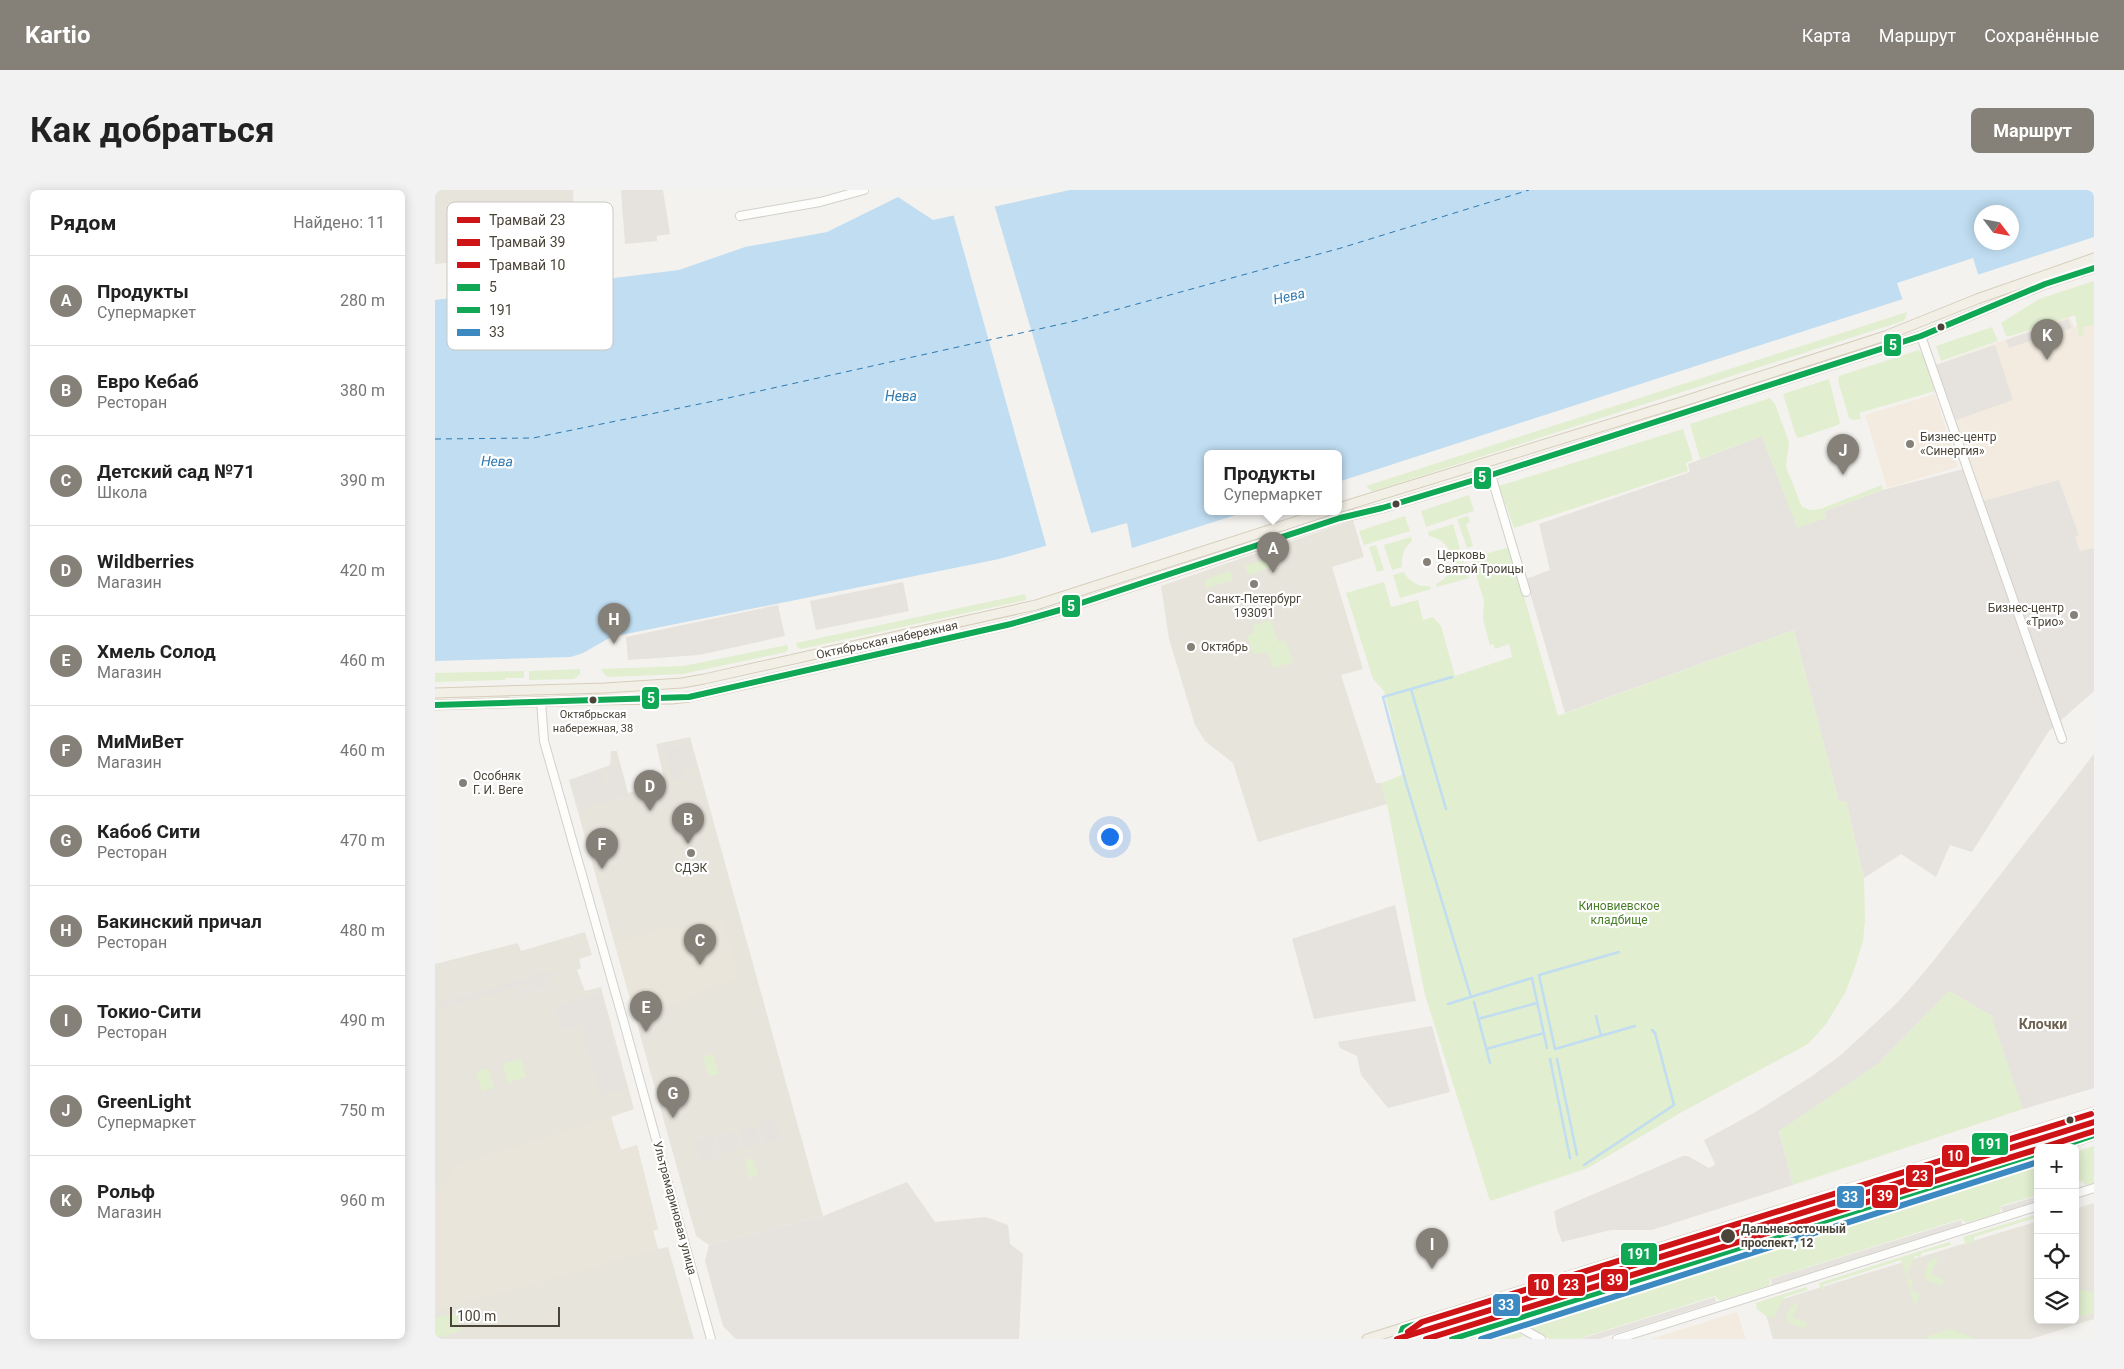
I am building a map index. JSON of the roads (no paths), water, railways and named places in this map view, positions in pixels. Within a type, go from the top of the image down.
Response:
[{"type":"main road","points":[[1342,507],[1678,403],[1875,339],[1977,299],[2094,258]]},
{"type":"main road","name":"Октябрьская набережная","points":[[435,705],[541,701],[672,700],[1011,624],[1121,591],[1340,518],[1383,508],[1491,475],[1921,336],[2045,284],[2094,268]]},
{"type":"main road","name":"Октябрьская набережная","points":[[435,693],[605,688],[704,680],[1037,605],[1316,515]]},
{"type":"main road","points":[[1367,1339],[2094,1112]]},
{"type":"main road","points":[[2067,1144],[2094,1135]]},
{"type":"main road","points":[[1453,1339],[2034,1154]]},
{"type":"main road","points":[[1921,1166],[1927,1188]]},
{"type":"main road","points":[[1399,1339],[1403,1328]]},
{"type":"main road","points":[[1403,1328],[1409,1339]]},
{"type":"street","points":[[740,216],[820,202],[865,190]]},
{"type":"street","points":[[1921,336],[2062,739]]},
{"type":"street","points":[[1491,475],[1526,592]]},
{"type":"street","name":"Ультрамариновая улица","points":[[541,701],[544,742],[627,1032],[711,1339]]},
{"type":"street","points":[[2079,1193],[2094,1188]]},
{"type":"street","points":[[1617,1339],[2034,1207]]},
{"type":"street","points":[[1508,1321],[1541,1339]]},
{"type":"water","name":"Нева","points":[[1070,190],[2094,190],[2094,237],[1342,481],[1342,450],[1204,450],[1204,515],[1236,515],[1132,548],[1127,523],[999,559],[611,637],[583,653],[571,657],[435,661],[435,300],[447,299],[447,350],[613,350],[613,278],[679,270],[745,247],[827,232],[898,197],[933,220]]},
{"type":"waterway","points":[[1452,677],[1383,697],[1406,783],[1471,997]]},
{"type":"waterway","points":[[1411,689],[1446,809]]},
{"type":"waterway","points":[[1619,952],[1539,975],[1555,1049],[1635,1026]]},
{"type":"waterway","points":[[1448,1004],[1532,978],[1547,1048]]},
{"type":"waterway","points":[[1474,1002],[1490,1063]]},
{"type":"waterway","points":[[1478,1019],[1537,1003]]},
{"type":"waterway","points":[[1596,1016],[1601,1036]]},
{"type":"waterway","points":[[1584,1165],[1674,1105],[1655,1033],[1652,1030]]},
{"type":"waterway","points":[[1486,1049],[1544,1033]]},
{"type":"waterway","points":[[1550,1059],[1570,1158]]},
{"type":"waterway","points":[[1557,1059],[1577,1155]]},
{"type":"tram line","name":"10","points":[[1408,1332],[1422,1322],[2091,1114]]},
{"type":"tram line","name":"23","points":[[1397,1339],[2094,1122]]},
{"type":"tram line","name":"39","points":[[2053,1144],[2094,1131]]},
{"type":"tram line","name":"39","points":[[1426,1339],[2034,1150]]},
{"type":"place","name":"Рольф","points":[[2047,360]]},
{"type":"place","name":"Бизнес-центр «Синергия»","points":[[1910,444]]},
{"type":"place","name":"GreenLight","points":[[1843,475]]},
{"type":"place","name":"Церковь Святой Троицы","points":[[1427,562]]},
{"type":"place","name":"Продукты","points":[[1273,573]]},
{"type":"place","name":"Санкт-Петербург 193091","points":[[1254,584]]},
{"type":"place","name":"Бизнес-центр «Трио»","points":[[2074,615]]},
{"type":"place","name":"Бакинский причал","points":[[614,644]]},
{"type":"place","name":"Октябрь","points":[[1191,647]]},
{"type":"place","name":"Октябрьская набережная, 38","points":[[593,700]]},
{"type":"place","name":"Особняк Г. И. Веге","points":[[463,783]]},
{"type":"place","name":"Wildberries","points":[[650,811]]},
{"type":"place","name":"Евро Кебаб","points":[[688,844]]},
{"type":"place","name":"СДЭК","points":[[691,853]]},
{"type":"place","name":"МиМиВет","points":[[602,869]]},
{"type":"place","name":"Детский сад №71","points":[[700,965]]},
{"type":"place","name":"Хмель Солод","points":[[646,1032]]},
{"type":"place","name":"Кабоб Сити","points":[[673,1118]]},
{"type":"place","name":"Дальневосточный проспект, 12","points":[[1728,1236]]},
{"type":"place","name":"Токио-Сити","points":[[1432,1269]]},
{"type":"district","name":"Клочки","points":[[2043,1024]]},
{"type":"park label","name":"Киновиевское кладбище","points":[[1619,913]]}]
